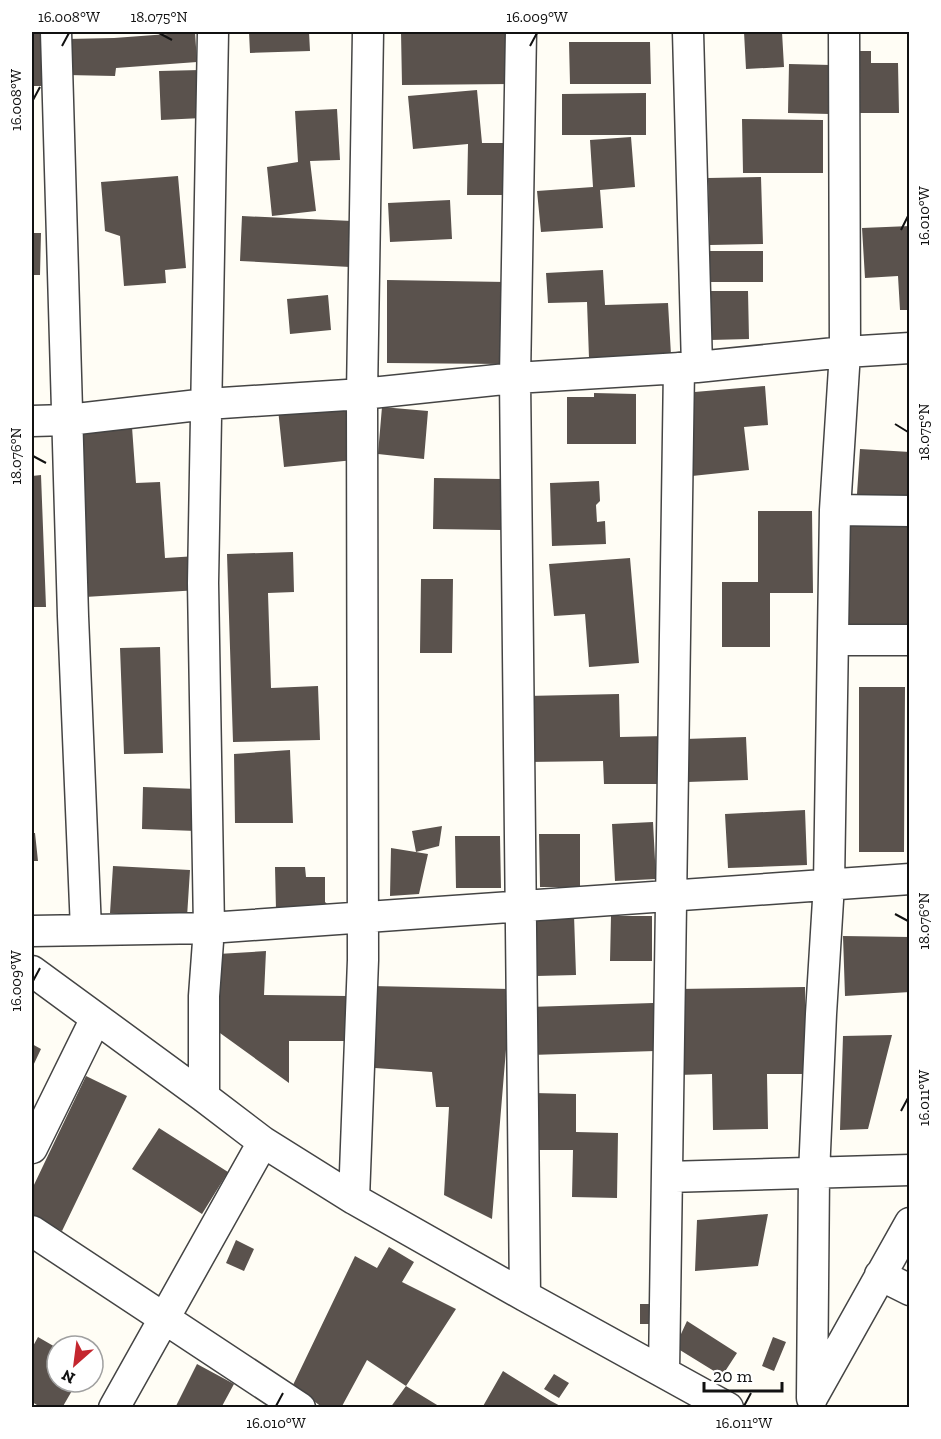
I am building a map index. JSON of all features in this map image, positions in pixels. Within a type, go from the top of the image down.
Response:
[{"type":"street","points":[[56,32],[73,616],[86,930]]},
{"type":"street","points":[[204,1097],[204,996],[209,928],[203,583],[213,32]]},
{"type":"street","points":[[354,1199],[363,918],[362,394],[369,32]]},
{"type":"street","points":[[521,32],[516,378],[525,1296]]},
{"type":"street","points":[[664,1372],[671,895],[688,368],[688,32]]},
{"type":"street","points":[[809,1402],[814,1174],[821,1014],[830,884],[835,510],[845,352],[844,32]]},
{"type":"street","points":[[32,421],[68,420],[207,404],[362,394],[516,378],[688,368],[909,348]]},
{"type":"street","points":[[835,510],[909,511]]},
{"type":"street","points":[[834,640],[909,640]]},
{"type":"street","points":[[32,931],[209,928],[909,879]]},
{"type":"street","points":[[32,971],[262,1142],[354,1199],[728,1407]]},
{"type":"street","points":[[32,1148],[96,1018]]},
{"type":"street","points":[[114,1407],[262,1142]]},
{"type":"street","points":[[667,1177],[909,1170]]},
{"type":"street","points":[[809,1402],[909,1223]]},
{"type":"street","points":[[32,1231],[300,1407]]},
{"type":"street","points":[[880,1275],[909,1290]]},
{"type":"building","points":[[32,32],[45,32],[44,86],[32,86]]},
{"type":"building","points":[[195,32],[197,62],[116,68],[115,76],[67,75],[67,39]]},
{"type":"building","points":[[249,32],[309,32],[310,51],[250,53]]},
{"type":"building","points":[[401,32],[512,32],[513,84],[402,85]]},
{"type":"building","points":[[744,32],[782,32],[784,67],[746,69]]},
{"type":"building","points":[[569,42],[650,42],[651,84],[570,84]]},
{"type":"building","points":[[852,51],[871,51],[871,63],[898,63],[899,113],[853,113]]},
{"type":"building","points":[[789,64],[831,65],[830,114],[788,113]]},
{"type":"building","points":[[200,70],[202,118],[161,120],[159,71]]},
{"type":"building","points":[[477,90],[482,143],[508,143],[508,195],[467,195],[468,144],[413,149],[408,96]]},
{"type":"building","points":[[646,93],[646,135],[562,135],[562,94]]},
{"type":"building","points":[[337,109],[340,160],[310,161],[316,211],[272,216],[267,167],[298,162],[295,111]]},
{"type":"building","points":[[742,119],[823,120],[823,173],[743,173]]},
{"type":"building","points":[[631,137],[635,187],[600,190],[603,228],[541,232],[537,191],[593,187],[590,140]]},
{"type":"building","points":[[178,176],[186,268],[165,270],[166,283],[124,286],[120,236],[105,231],[101,182]]},
{"type":"building","points":[[761,177],[763,244],[710,245],[708,178]]},
{"type":"building","points":[[450,200],[452,239],[390,242],[388,203]]},
{"type":"building","points":[[242,216],[352,221],[350,267],[240,261]]},
{"type":"building","points":[[910,226],[910,310],[900,310],[898,276],[865,278],[862,228]]},
{"type":"building","points":[[32,233],[41,233],[40,275],[32,275]]},
{"type":"building","points":[[704,251],[763,251],[763,282],[705,282]]},
{"type":"building","points":[[603,270],[605,305],[668,303],[671,355],[589,358],[587,302],[548,303],[546,273]]},
{"type":"building","points":[[387,280],[506,282],[502,364],[387,363]]},
{"type":"building","points":[[710,291],[748,291],[749,339],[710,340]]},
{"type":"building","points":[[328,295],[331,330],[290,334],[287,299]]},
{"type":"building","points":[[765,386],[768,425],[744,427],[749,470],[692,476],[683,393]]},
{"type":"building","points":[[594,393],[636,394],[636,444],[567,444],[567,397],[594,397]]},
{"type":"building","points":[[348,402],[354,460],[284,467],[278,409]]},
{"type":"building","points":[[382,407],[428,411],[424,459],[378,454]]},
{"type":"building","points":[[132,427],[136,483],[160,482],[165,558],[197,556],[199,590],[85,597],[74,430]]},
{"type":"building","points":[[860,449],[910,452],[910,498],[857,494]]},
{"type":"building","points":[[41,475],[46,607],[32,607],[32,476]]},
{"type":"building","points":[[434,478],[502,479],[502,530],[433,529]]},
{"type":"building","points":[[599,481],[600,501],[596,505],[597,522],[605,521],[606,544],[552,546],[550,483]]},
{"type":"building","points":[[758,511],[812,511],[813,593],[770,593],[770,647],[722,647],[722,582],[758,582]]},
{"type":"building","points":[[910,520],[910,630],[843,627],[850,522]]},
{"type":"building","points":[[293,552],[294,592],[268,593],[271,688],[318,686],[320,740],[233,742],[227,554]]},
{"type":"building","points":[[630,558],[639,663],[589,667],[585,614],[554,616],[549,564]]},
{"type":"building","points":[[421,579],[453,579],[452,653],[420,653]]},
{"type":"building","points":[[160,647],[163,753],[124,754],[120,648]]},
{"type":"building","points":[[859,687],[905,687],[904,852],[859,852]]},
{"type":"building","points":[[619,694],[620,737],[666,736],[667,784],[604,784],[603,761],[527,762],[526,696]]},
{"type":"building","points":[[746,737],[748,780],[687,782],[685,739]]},
{"type":"building","points":[[290,750],[293,823],[235,823],[234,754]]},
{"type":"building","points":[[143,787],[198,789],[196,831],[142,829]]},
{"type":"building","points":[[805,810],[807,865],[728,868],[725,814]]},
{"type":"building","points":[[653,822],[656,879],[615,881],[612,824]]},
{"type":"building","points":[[442,826],[439,846],[416,852],[412,831]]},
{"type":"building","points":[[32,833],[35,833],[38,861],[32,861]]},
{"type":"building","points":[[539,834],[580,834],[580,887],[540,887]]},
{"type":"building","points":[[455,836],[500,836],[501,888],[456,888]]},
{"type":"building","points":[[391,848],[428,854],[419,894],[390,896]]},
{"type":"building","points":[[113,866],[190,870],[187,917],[110,913]]},
{"type":"building","points":[[275,867],[305,867],[306,877],[325,877],[325,902],[334,910],[276,910]]},
{"type":"building","points":[[574,915],[576,975],[536,976],[533,916]]},
{"type":"building","points":[[611,916],[652,916],[652,961],[610,961]]},
{"type":"building","points":[[843,936],[910,937],[910,992],[845,996]]},
{"type":"building","points":[[266,951],[264,995],[348,996],[345,1041],[289,1041],[289,1083],[220,1033],[218,954]]},
{"type":"building","points":[[371,986],[511,989],[492,1219],[444,1195],[449,1107],[436,1107],[432,1072],[375,1068]]},
{"type":"building","points":[[805,987],[806,1074],[767,1074],[768,1129],[713,1130],[712,1074],[678,1075],[677,989]]},
{"type":"building","points":[[653,1003],[655,1051],[531,1055],[529,1007]]},
{"type":"building","points":[[892,1035],[868,1129],[840,1130],[843,1036]]},
{"type":"building","points":[[32,1044],[41,1049],[32,1068]]},
{"type":"building","points":[[86,1076],[127,1096],[62,1231],[32,1217],[32,1189]]},
{"type":"building","points":[[534,1093],[576,1094],[576,1132],[618,1133],[617,1198],[572,1197],[573,1150],[532,1150]]},
{"type":"building","points":[[159,1128],[228,1172],[202,1214],[132,1169]]},
{"type":"building","points":[[768,1214],[758,1266],[695,1271],[697,1220]]},
{"type":"building","points":[[236,1240],[254,1249],[244,1271],[226,1263]]},
{"type":"building","points":[[389,1247],[414,1262],[402,1282],[456,1309],[406,1386],[367,1360],[341,1408],[323,1408],[293,1385],[355,1256],[377,1268]]},
{"type":"building","points":[[640,1304],[650,1304],[650,1324],[640,1324]]},
{"type":"building","points":[[687,1321],[737,1353],[722,1376],[675,1347]]},
{"type":"building","points":[[38,1337],[45,1341],[45,1394],[70,1394],[62,1408],[42,1408],[32,1402],[32,1348]]},
{"type":"building","points":[[773,1337],[786,1342],[774,1371],[762,1366]]},
{"type":"building","points":[[197,1364],[234,1384],[221,1408],[175,1408]]},
{"type":"building","points":[[503,1371],[551,1401],[564,1408],[482,1408]]},
{"type":"building","points":[[554,1374],[569,1383],[559,1398],[544,1389]]},
{"type":"building","points":[[406,1386],[442,1408],[390,1408]]}]
